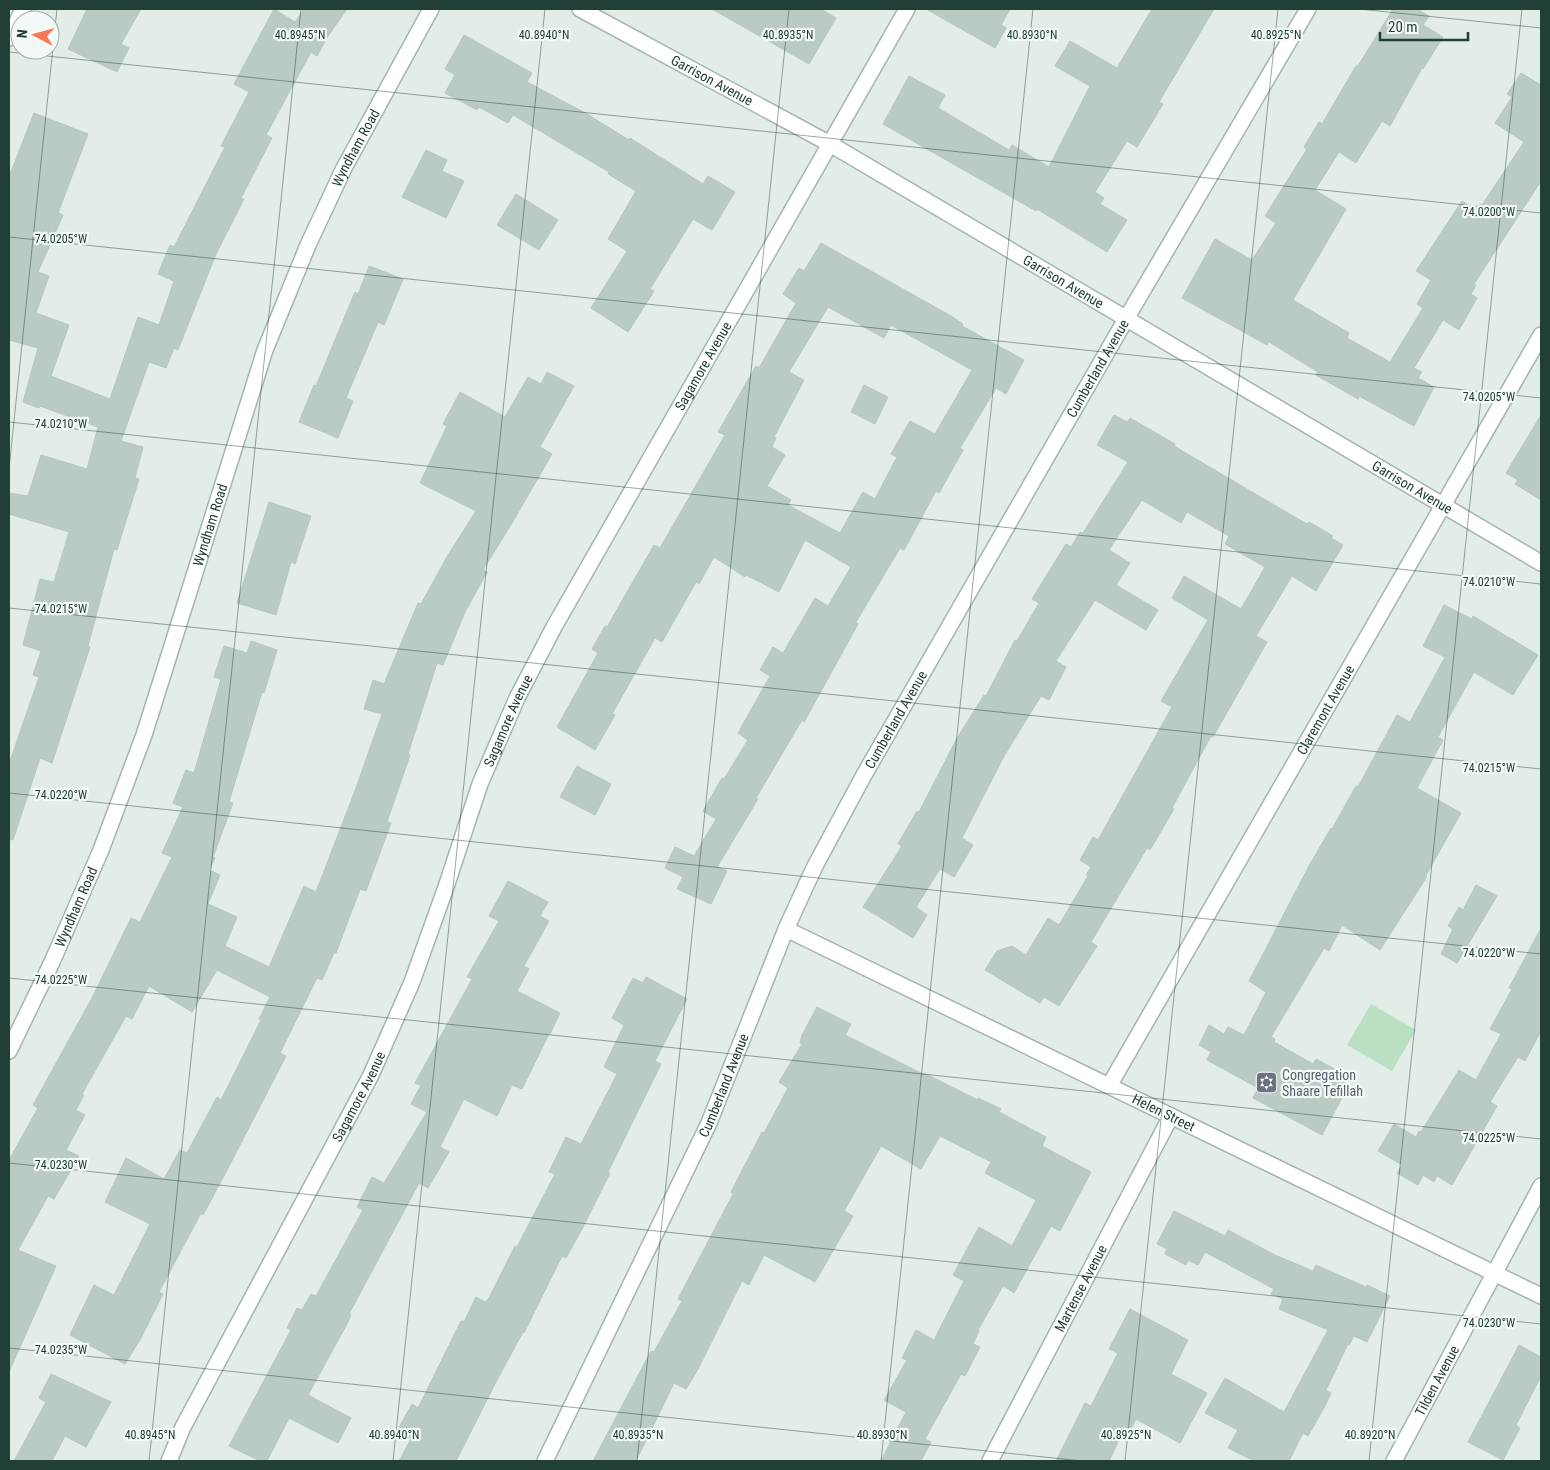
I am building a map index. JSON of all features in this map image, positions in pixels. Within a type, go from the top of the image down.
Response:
[{"type":"street","points":[[9,38],[23,9]]},
{"type":"street","name":"Wyndham Road","points":[[9,1051],[52,962],[101,850],[144,735],[259,369],[308,245],[344,168],[431,9]]},
{"type":"street","name":"Garrison Avenue","points":[[580,9],[830,144],[1541,563]]},
{"type":"street","name":"Sagamore Avenue","points":[[169,1461],[183,1427],[371,1075],[412,982],[480,784],[517,698],[554,627],[907,9]]},
{"type":"street","name":"Cumberland Avenue","points":[[545,1461],[709,1123],[786,929],[814,866],[1126,319],[1308,9]]},
{"type":"street","name":"Claremont Avenue","points":[[1109,1086],[1541,335]]},
{"type":"street","name":"Helen Street","points":[[786,929],[1541,1296]]},
{"type":"street","name":"Martense Avenue","points":[[990,1461],[1171,1116]]},
{"type":"street","name":"Tilden Avenue","points":[[1394,1461],[1541,1186]]},
{"type":"green space","points":[[1371,1004],[1416,1030],[1392,1071],[1347,1045]]},
{"type":"building","points":[[87,9],[141,9],[121,44],[129,48],[117,72],[68,49]]},
{"type":"building","points":[[274,9],[295,22],[304,9],[347,9],[317,56],[311,52],[266,135],[272,138],[241,198],[244,199],[216,254],[178,350],[174,348],[166,368],[149,362],[121,441],[143,447],[135,478],[139,479],[117,550],[114,549],[88,646],[90,647],[52,763],[40,758],[13,840],[9,839],[9,764],[39,677],[33,675],[41,651],[23,645],[40,579],[54,582],[69,532],[9,514],[9,493],[28,496],[41,455],[87,469],[98,427],[40,406],[39,408],[23,402],[38,348],[9,340],[9,177],[34,113],[88,134],[58,213],[63,215],[38,272],[49,276],[36,313],[69,325],[51,376],[110,399],[138,317],[159,325],[174,281],[158,274],[170,245],[174,247],[225,147],[221,146],[249,92],[234,84]]},
{"type":"building","points":[[712,9],[821,9],[836,18],[809,64]]},
{"type":"building","points":[[926,9],[1010,9],[1001,25],[1006,28],[995,48]]},
{"type":"building","points":[[1152,9],[1214,9],[1159,102],[1163,104],[1137,147],[1127,141],[1095,192],[1104,198],[1100,204],[1127,220],[1107,252],[1037,209],[1036,211],[883,124],[909,76],[945,95],[938,108],[1009,150],[1012,145],[1049,167],[1090,86],[1055,66],[1070,41],[1117,68]]},
{"type":"building","points":[[1393,9],[1417,9],[1429,16],[1423,25],[1443,37],[1422,68],[1390,126],[1382,121],[1356,163],[1339,152],[1315,190],[1346,209],[1293,300],[1349,333],[1347,338],[1390,362],[1423,308],[1417,304],[1431,280],[1416,271],[1462,201],[1476,210],[1480,204],[1482,205],[1524,142],[1495,123],[1512,97],[1507,94],[1521,73],[1541,85],[1541,181],[1474,284],[1476,285],[1471,294],[1477,298],[1459,330],[1443,320],[1414,368],[1422,372],[1418,378],[1434,387],[1414,426],[1359,396],[1358,399],[1316,375],[1318,372],[1269,342],[1267,345],[1182,298],[1215,239],[1252,260],[1276,223],[1265,216],[1307,149],[1304,147],[1319,122],[1322,124],[1356,66],[1358,66]]},
{"type":"building","points":[[464,35],[532,73],[527,82],[587,114],[629,140],[630,138],[703,184],[708,176],[735,192],[712,230],[693,219],[650,289],[654,291],[628,332],[591,308],[627,251],[608,239],[636,191],[608,174],[609,172],[513,115],[508,123],[479,107],[477,110],[445,93],[455,75],[445,69]]},
{"type":"building","points":[[426,150],[447,160],[442,171],[464,181],[446,218],[402,197]]},
{"type":"building","points":[[516,194],[558,220],[539,250],[497,225]]},
{"type":"building","points":[[821,243],[951,316],[963,324],[962,326],[1024,360],[1006,394],[996,388],[960,448],[963,450],[939,493],[936,491],[904,550],[900,548],[856,622],[858,624],[804,722],[802,720],[717,867],[727,871],[711,904],[677,889],[683,877],[665,868],[675,847],[694,856],[716,819],[703,811],[722,778],[724,779],[748,740],[738,733],[770,676],[760,670],[773,647],[783,653],[815,598],[828,606],[851,567],[805,540],[779,592],[746,575],[745,577],[714,557],[699,584],[696,582],[662,642],[655,638],[612,714],[615,715],[595,750],[557,727],[598,653],[592,649],[605,626],[607,627],[654,545],[660,548],[725,435],[718,432],[756,366],[759,368],[796,303],[783,294],[799,268],[804,271]],"holes":[[[828,307],[884,338],[891,325],[972,370],[935,434],[910,421],[891,454],[897,457],[875,499],[863,492],[840,533],[788,505],[791,500],[767,486],[785,455],[772,447],[776,438],[774,437],[804,380],[789,372]]]},
{"type":"building","points":[[369,266],[403,279],[384,325],[378,322],[346,398],[353,401],[338,438],[299,422],[355,292],[358,294]]},
{"type":"building","points":[[547,372],[574,386],[540,447],[552,454],[483,570],[487,572],[465,612],[443,665],[437,663],[408,754],[410,755],[387,822],[391,823],[366,891],[360,889],[336,953],[334,953],[322,980],[317,978],[280,1053],[286,1056],[203,1215],[201,1213],[159,1292],[163,1294],[141,1338],[125,1364],[70,1335],[94,1285],[114,1295],[150,1224],[105,1202],[126,1158],[164,1179],[180,1150],[187,1153],[217,1097],[221,1100],[261,1020],[259,1019],[270,997],[217,970],[192,1012],[149,986],[132,1019],[126,1016],[82,1094],[84,1095],[76,1110],[85,1115],[66,1150],[79,1156],[54,1199],[48,1196],[18,1250],[56,1266],[9,1372],[9,1160],[38,1108],[33,1105],[92,998],[131,918],[140,922],[172,857],[162,853],[183,807],[173,803],[186,770],[194,773],[221,679],[214,677],[224,646],[247,653],[251,641],[277,650],[264,693],[262,692],[229,802],[233,803],[213,857],[215,858],[209,870],[220,875],[208,904],[237,917],[225,946],[269,967],[304,886],[316,892],[356,788],[382,714],[364,709],[373,680],[384,684],[418,603],[421,604],[448,555],[476,511],[420,483],[447,426],[443,424],[460,392],[505,417],[528,377],[541,384]]},
{"type":"building","points":[[864,385],[888,397],[875,424],[851,412]]},
{"type":"building","points":[[1114,415],[1127,422],[1130,418],[1257,495],[1307,524],[1309,522],[1333,536],[1331,538],[1343,545],[1316,591],[1292,576],[1256,636],[1267,642],[1213,737],[1211,736],[1172,808],[1174,809],[1150,850],[1147,848],[1091,942],[1097,946],[1059,1006],[1044,997],[1040,1003],[985,970],[997,951],[1012,946],[1026,955],[1048,918],[1059,925],[1088,876],[1086,875],[1091,867],[1080,860],[1093,837],[1098,840],[1172,707],[1161,701],[1208,620],[1172,598],[1184,576],[1241,609],[1265,567],[1225,544],[1229,536],[1187,512],[1181,523],[1142,500],[1109,550],[1130,563],[1116,585],[1158,610],[1146,630],[1095,600],[1056,661],[1066,667],[1049,700],[1041,696],[1004,756],[962,838],[973,845],[954,877],[940,869],[916,907],[927,915],[913,938],[863,907],[902,846],[898,844],[917,811],[919,812],[956,740],[984,695],[986,696],[1015,640],[1017,641],[1039,603],[1032,599],[1066,544],[1071,547],[1080,532],[1083,533],[1128,462],[1097,445]]},
{"type":"building","points":[[1541,415],[1541,500],[1515,484],[1518,480],[1506,473]]},
{"type":"building","points":[[269,502],[311,516],[295,564],[291,562],[276,615],[237,603]]},
{"type":"building","points":[[1444,605],[1472,619],[1473,616],[1538,655],[1513,695],[1474,672],[1438,737],[1443,740],[1417,788],[1461,813],[1426,878],[1380,950],[1342,925],[1329,951],[1324,948],[1271,1037],[1275,1039],[1274,1042],[1313,1064],[1316,1059],[1340,1072],[1337,1079],[1349,1085],[1322,1135],[1253,1098],[1258,1088],[1207,1060],[1211,1052],[1199,1045],[1209,1025],[1224,1034],[1228,1027],[1244,1035],[1266,992],[1249,981],[1310,864],[1356,786],[1358,787],[1397,715],[1410,722],[1445,657],[1423,646]]},
{"type":"building","points":[[577,766],[611,784],[595,815],[560,797]]},
{"type":"building","points":[[508,881],[548,902],[540,916],[549,921],[524,966],[529,969],[517,991],[560,1013],[522,1089],[512,1085],[497,1116],[464,1099],[440,1147],[449,1152],[428,1188],[419,1183],[349,1314],[351,1315],[347,1324],[308,1395],[351,1418],[338,1443],[289,1418],[267,1461],[260,1461],[229,1446],[291,1330],[287,1328],[297,1308],[302,1310],[311,1294],[316,1296],[363,1210],[357,1207],[372,1177],[384,1183],[427,1112],[411,1104],[421,1085],[415,1083],[472,979],[467,977],[499,921],[489,916]]},
{"type":"building","points":[[1476,885],[1497,896],[1457,963],[1441,954],[1453,929],[1448,926],[1459,907],[1463,910]]},
{"type":"building","points":[[1541,928],[1541,1031],[1525,1061],[1518,1057],[1490,1102],[1497,1106],[1452,1185],[1437,1176],[1434,1182],[1423,1175],[1418,1185],[1397,1173],[1402,1165],[1378,1151],[1394,1124],[1416,1137],[1419,1131],[1421,1132],[1459,1070],[1476,1080],[1501,1034],[1490,1029],[1512,989],[1509,988]]},
{"type":"building","points":[[646,977],[687,999],[655,1061],[661,1064],[582,1229],[566,1258],[562,1256],[524,1333],[497,1380],[456,1461],[399,1461],[411,1439],[397,1431],[412,1404],[418,1408],[461,1321],[464,1322],[476,1297],[485,1302],[489,1298],[555,1174],[549,1172],[566,1137],[581,1144],[617,1074],[604,1067],[624,1025],[612,1018],[633,978],[643,983]]},
{"type":"building","points":[[817,1007],[851,1024],[845,1035],[923,1074],[1001,1109],[999,1112],[1046,1137],[1042,1146],[1091,1172],[1060,1231],[1051,1226],[1014,1293],[1003,1286],[978,1330],[973,1344],[980,1347],[965,1376],[961,1374],[925,1439],[931,1442],[921,1461],[881,1461],[906,1412],[884,1400],[907,1360],[902,1358],[916,1330],[934,1340],[964,1281],[953,1275],[979,1227],[1012,1246],[1036,1200],[985,1173],[991,1162],[940,1136],[921,1169],[881,1146],[844,1211],[853,1216],[815,1282],[764,1255],[749,1285],[742,1281],[686,1389],[674,1383],[636,1461],[593,1461],[651,1351],[654,1352],[682,1301],[678,1299],[733,1194],[731,1192],[762,1132],[764,1133],[788,1088],[779,1082],[802,1044],[800,1043],[802,1035]]},
{"type":"building","points":[[1174,1211],[1225,1236],[1228,1230],[1275,1255],[1313,1271],[1316,1265],[1390,1296],[1367,1342],[1354,1336],[1348,1344],[1326,1390],[1331,1393],[1325,1406],[1308,1436],[1303,1433],[1289,1461],[1254,1461],[1228,1448],[1238,1430],[1205,1413],[1225,1378],[1284,1412],[1328,1330],[1279,1309],[1283,1299],[1271,1294],[1274,1289],[1205,1252],[1198,1265],[1188,1260],[1186,1265],[1165,1254],[1167,1249],[1157,1244]]},
{"type":"building","points":[[1130,1309],[1188,1340],[1171,1374],[1207,1393],[1180,1443],[1136,1419],[1125,1440],[1120,1438],[1109,1461],[1056,1461],[1085,1403],[1091,1406],[1118,1353],[1109,1349]]},
{"type":"building","points":[[1519,1345],[1541,1357],[1541,1376],[1516,1425],[1520,1428],[1503,1460],[1468,1442]]},
{"type":"building","points":[[51,1374],[111,1402],[86,1447],[65,1436],[52,1461],[14,1461],[46,1402],[39,1398]]},
{"type":"place","name":"Congregation Shaare Tefillah","points":[[1266,1083]]}]
